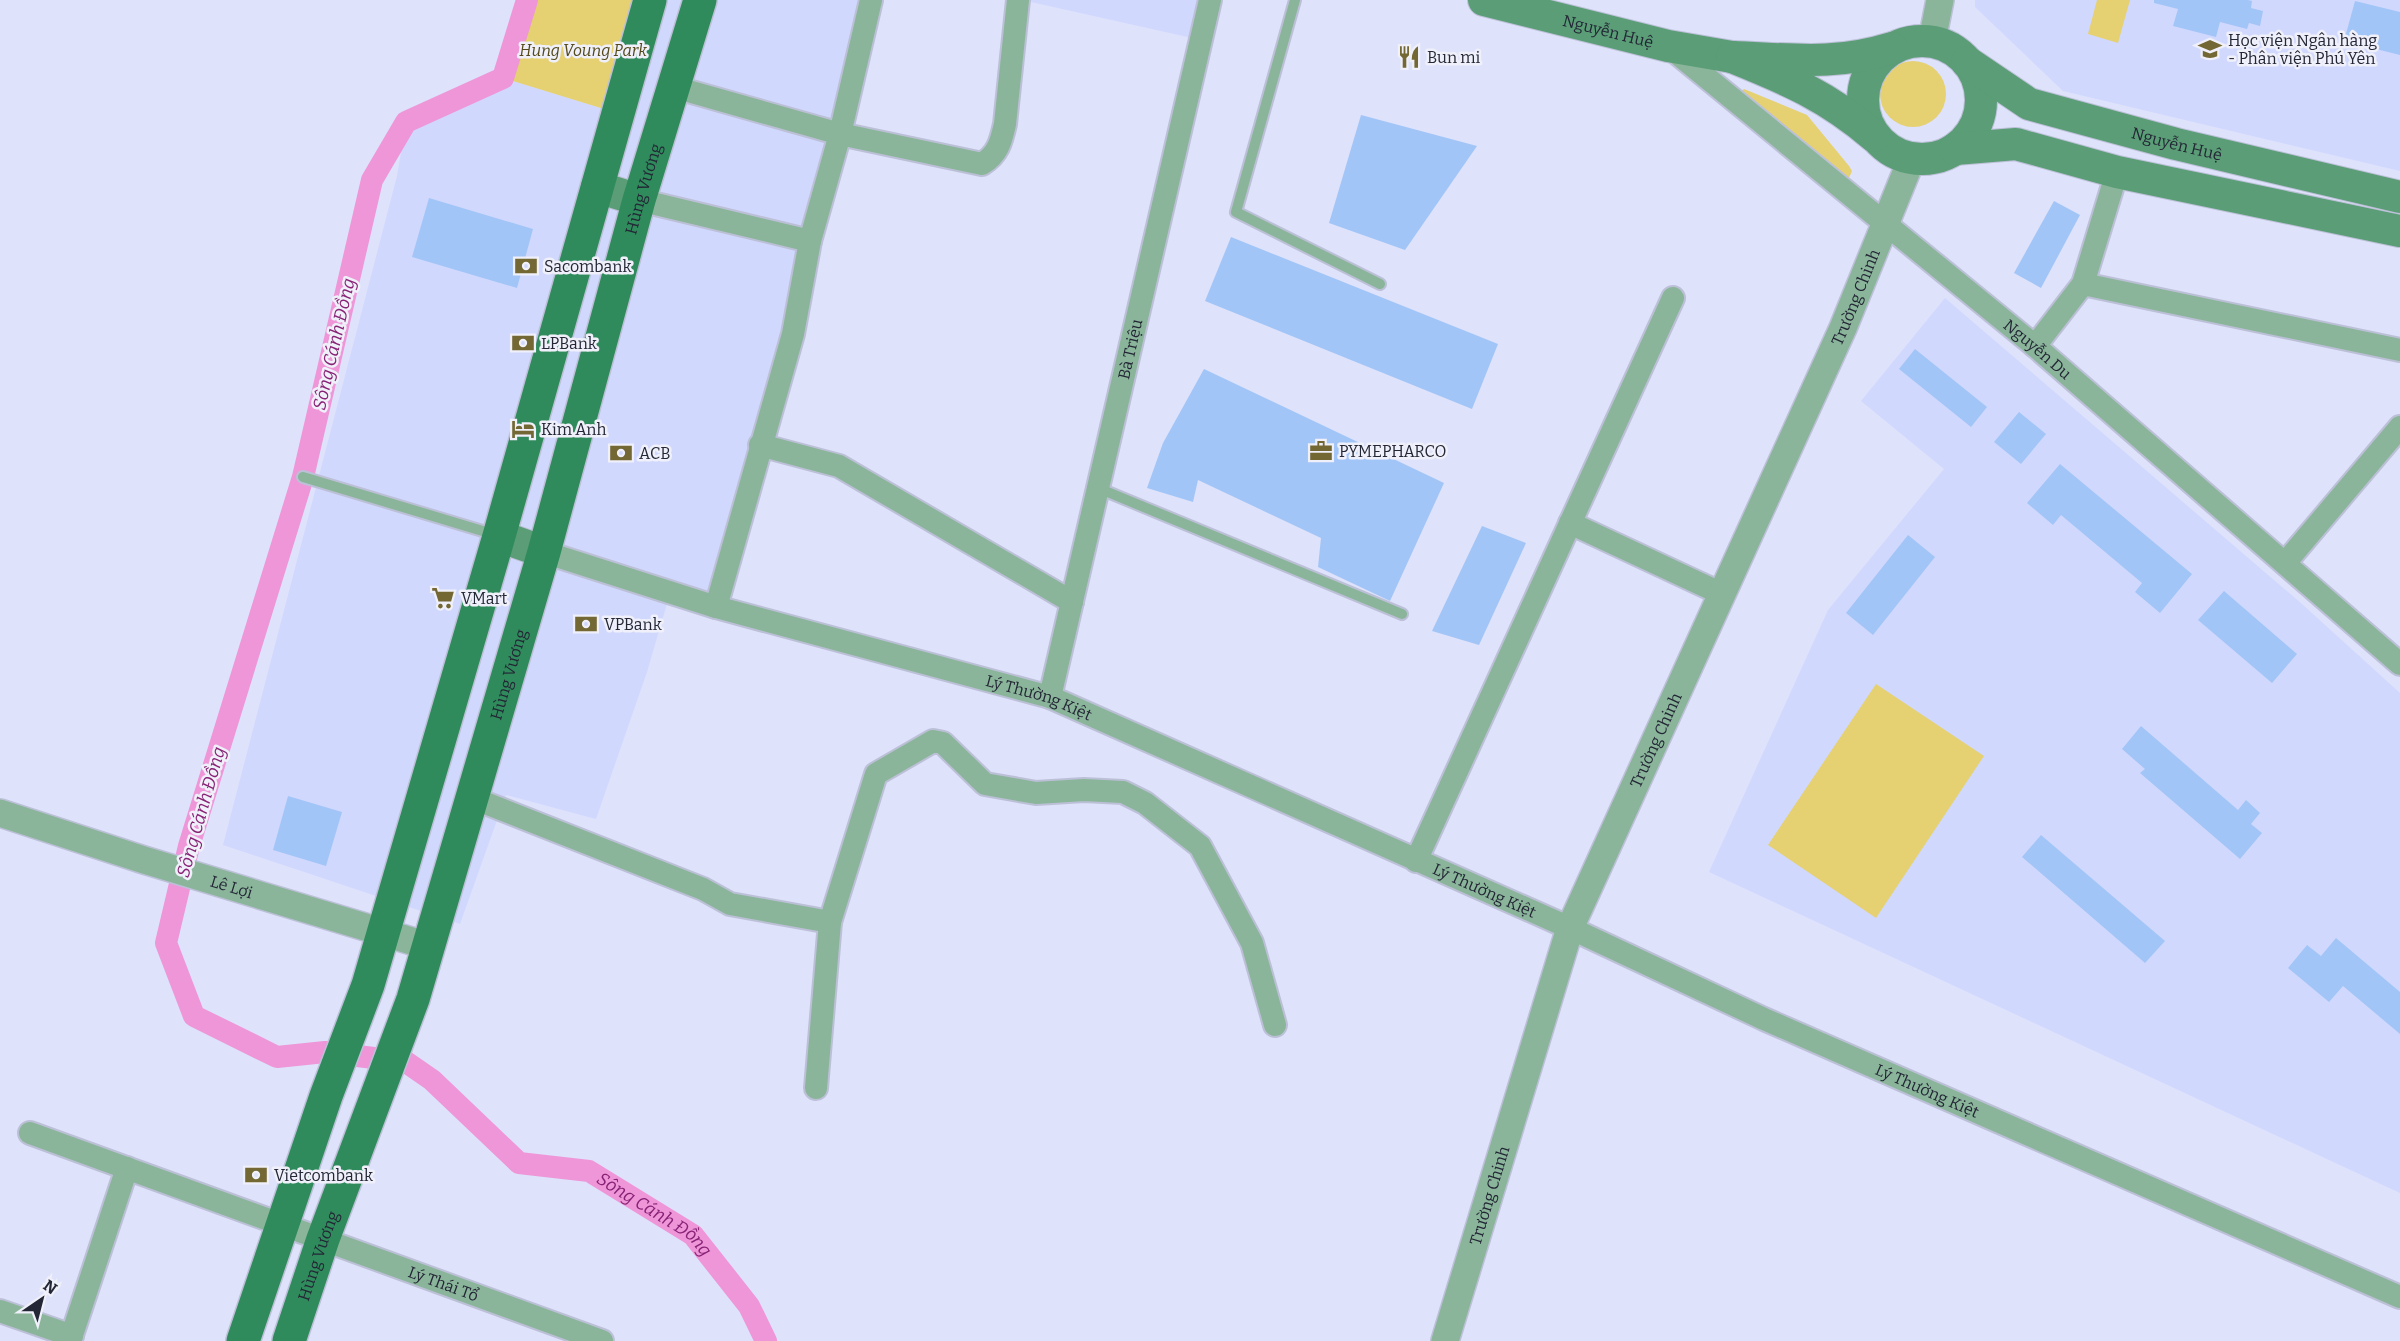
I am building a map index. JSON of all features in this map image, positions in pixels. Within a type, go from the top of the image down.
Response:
[{"type":"main road","points":[[243,1341],[326,1096],[368,985],[499,536],[650,0]]},
{"type":"main road","name":"Hùng Vương","points":[[289,1341],[323,1239],[413,999],[543,552],[639,200],[700,0]]},
{"type":"main road","name":"Nguyễn Huệ","points":[[1484,0],[1668,46],[1732,57]]},
{"type":"main road","points":[[1914,41],[1932,41],[1951,48],[1967,62],[1977,79],[1981,98],[1978,118],[1969,135],[1955,149],[1942,156],[1912,158],[1895,152],[1842,110],[1801,86],[1732,57],[1833,61],[1863,57],[1914,41]]},
{"type":"main road","points":[[1880,141],[1869,126],[1863,108],[1864,89],[1869,72],[1881,57],[1896,46]]},
{"type":"main road","name":"Nguyễn Huệ","points":[[1967,62],[2029,104],[2176,144],[2400,197]]},
{"type":"main road","points":[[1955,149],[2016,144],[2117,172],[2400,231]]},
{"type":"main road","points":[[2171,183],[2176,144]]},
{"type":"main road","points":[[597,187],[639,200]]},
{"type":"main road","points":[[499,536],[543,552]]},
{"type":"street","points":[[716,607],[793,334],[810,241],[840,134],[872,0]]},
{"type":"street","points":[[674,87],[840,134],[982,164],[994,156],[1005,124],[1018,0]]},
{"type":"street","name":"Bà Triệu","points":[[1050,698],[1210,0]]},
{"type":"street","points":[[1932,41],[1940,0]]},
{"type":"street","name":"Nguyễn Du","points":[[1668,46],[1885,226],[2035,346],[2400,663]]},
{"type":"street","name":"Trường Chinh","points":[[1445,1341],[1570,928],[1843,328],[1912,158]]},
{"type":"street","points":[[2035,346],[2083,284],[2117,172]]},
{"type":"street","points":[[639,200],[810,241]]},
{"type":"street","points":[[2083,284],[2400,350]]},
{"type":"street","points":[[1416,861],[1673,298]]},
{"type":"street","points":[[2286,562],[2400,428]]},
{"type":"street","points":[[760,445],[839,466],[1072,602]]},
{"type":"street","points":[[1570,523],[1722,594]]},
{"type":"street","name":"Lý Thường Kiệt","points":[[543,552],[716,607],[1050,698],[1570,928],[1764,1019],[2400,1297]]},
{"type":"street","points":[[816,1088],[830,922],[876,774],[933,741],[943,743],[985,784],[1036,793],[1084,790],[1123,792],[1145,803],[1200,846],[1252,943],[1275,1025]]},
{"type":"street","points":[[470,797],[703,889],[730,904],[830,922]]},
{"type":"street","name":"Lê Lợi","points":[[0,813],[144,860],[210,878],[428,946]]},
{"type":"street","name":"Lý Thái Tổ","points":[[30,1133],[602,1341]]},
{"type":"street","points":[[0,1311],[71,1338],[127,1168]]},
{"type":"lane","points":[[1295,0],[1236,213],[1380,284]]},
{"type":"lane","points":[[303,477],[499,536]]},
{"type":"lane","points":[[1098,488],[1402,614]]},
{"type":"shaded area","points":[[650,0],[872,0],[759,472],[732,596],[673,583],[647,672],[596,819],[506,795],[460,924],[223,845],[397,176],[406,122],[503,78],[617,113]]},
{"type":"shaded area","points":[[1022,0],[1210,0],[1201,40]]},
{"type":"shaded area","name":"Học viện Ngân hàng - Phân viện Phú Yên","points":[[1975,0],[2400,0],[2400,171],[2063,91],[1975,7]]},
{"type":"shaded area","points":[[1945,298],[2302,604],[2400,693],[2400,1193],[1709,872],[1828,610],[1944,469],[1861,401]]},
{"type":"green space","name":"Hung Voung Park","points":[[527,0],[650,0],[617,113],[503,78]]},
{"type":"green space","points":[[2097,0],[2130,0],[2118,43],[2088,34]]},
{"type":"green space","points":[[1913,61],[1926,64],[1936,71],[1943,81],[1946,94],[1943,107],[1936,117],[1926,124],[1913,127],[1900,124],[1890,117],[1883,107],[1880,94],[1883,81],[1890,71],[1900,64]]},
{"type":"green space","points":[[1744,89],[1807,115],[1849,166],[1852,171],[1848,180],[1740,92]]},
{"type":"green space","points":[[1876,684],[1984,756],[1876,918],[1768,845]]},
{"type":"building","points":[[2154,0],[2248,0],[2252,1],[2251,8],[2263,11],[2260,26],[2249,23],[2247,29],[2220,22],[2216,37],[2173,26],[2178,9],[2154,3]]},
{"type":"building","points":[[2355,1],[2400,12],[2400,55],[2344,41]]},
{"type":"building","points":[[1361,115],[1477,146],[1405,250],[1329,223]]},
{"type":"building","points":[[429,198],[533,229],[517,288],[412,257]]},
{"type":"building","points":[[2054,201],[2080,215],[2041,288],[2014,273]]},
{"type":"building","points":[[1231,237],[1498,344],[1472,409],[1205,301]]},
{"type":"building","points":[[1915,349],[1987,407],[1971,427],[1899,369]]},
{"type":"building","points":[[1204,369],[1444,483],[1390,601],[1318,567],[1321,538],[1198,480],[1193,502],[1147,488],[1163,443]]},
{"type":"building","points":[[2019,412],[2046,434],[2021,464],[1994,442]]},
{"type":"building","points":[[2060,464],[2192,574],[2160,613],[2135,592],[2142,583],[2061,515],[2053,525],[2027,503]]},
{"type":"building","points":[[1482,526],[1526,543],[1479,645],[1432,631]]},
{"type":"building","points":[[1908,535],[1935,557],[1873,635],[1846,613]]},
{"type":"building","points":[[2224,591],[2297,654],[2272,683],[2198,620]]},
{"type":"building","points":[[2141,726],[2238,810],[2246,800],[2260,813],[2251,824],[2262,833],[2240,859],[2140,773],[2145,769],[2122,749]]},
{"type":"building","points":[[288,796],[342,812],[326,866],[273,850]]},
{"type":"building","points":[[2041,835],[2165,941],[2145,963],[2022,857]]},
{"type":"building","points":[[2336,938],[2400,992],[2400,1034],[2343,986],[2329,1002],[2288,968],[2307,945],[2321,956]]},
{"type":"waterway","name":"Sông Cánh Đồng","points":[[527,0],[503,78],[406,122],[372,180],[303,477],[189,846],[166,943],[194,1016],[277,1057],[325,1052],[406,1062],[432,1080],[519,1163],[589,1171],[693,1235],[749,1306],[766,1341]]},
{"type":"place","name":"Học viện Ngân hàng - Phân viện Phú Yên","points":[[2210,49]]},
{"type":"place","name":"Bun mi","points":[[1409,57]]},
{"type":"place","name":"Sacombank","points":[[526,266]]},
{"type":"place","name":"LPBank","points":[[523,343]]},
{"type":"place","name":"Kim Anh","points":[[523,429]]},
{"type":"place","name":"PYMEPHARCO","points":[[1321,451]]},
{"type":"place","name":"ACB","points":[[621,453]]},
{"type":"place","name":"VMart","points":[[443,598]]},
{"type":"place","name":"VPBank","points":[[586,624]]},
{"type":"place","name":"Vietcombank","points":[[256,1175]]}]
